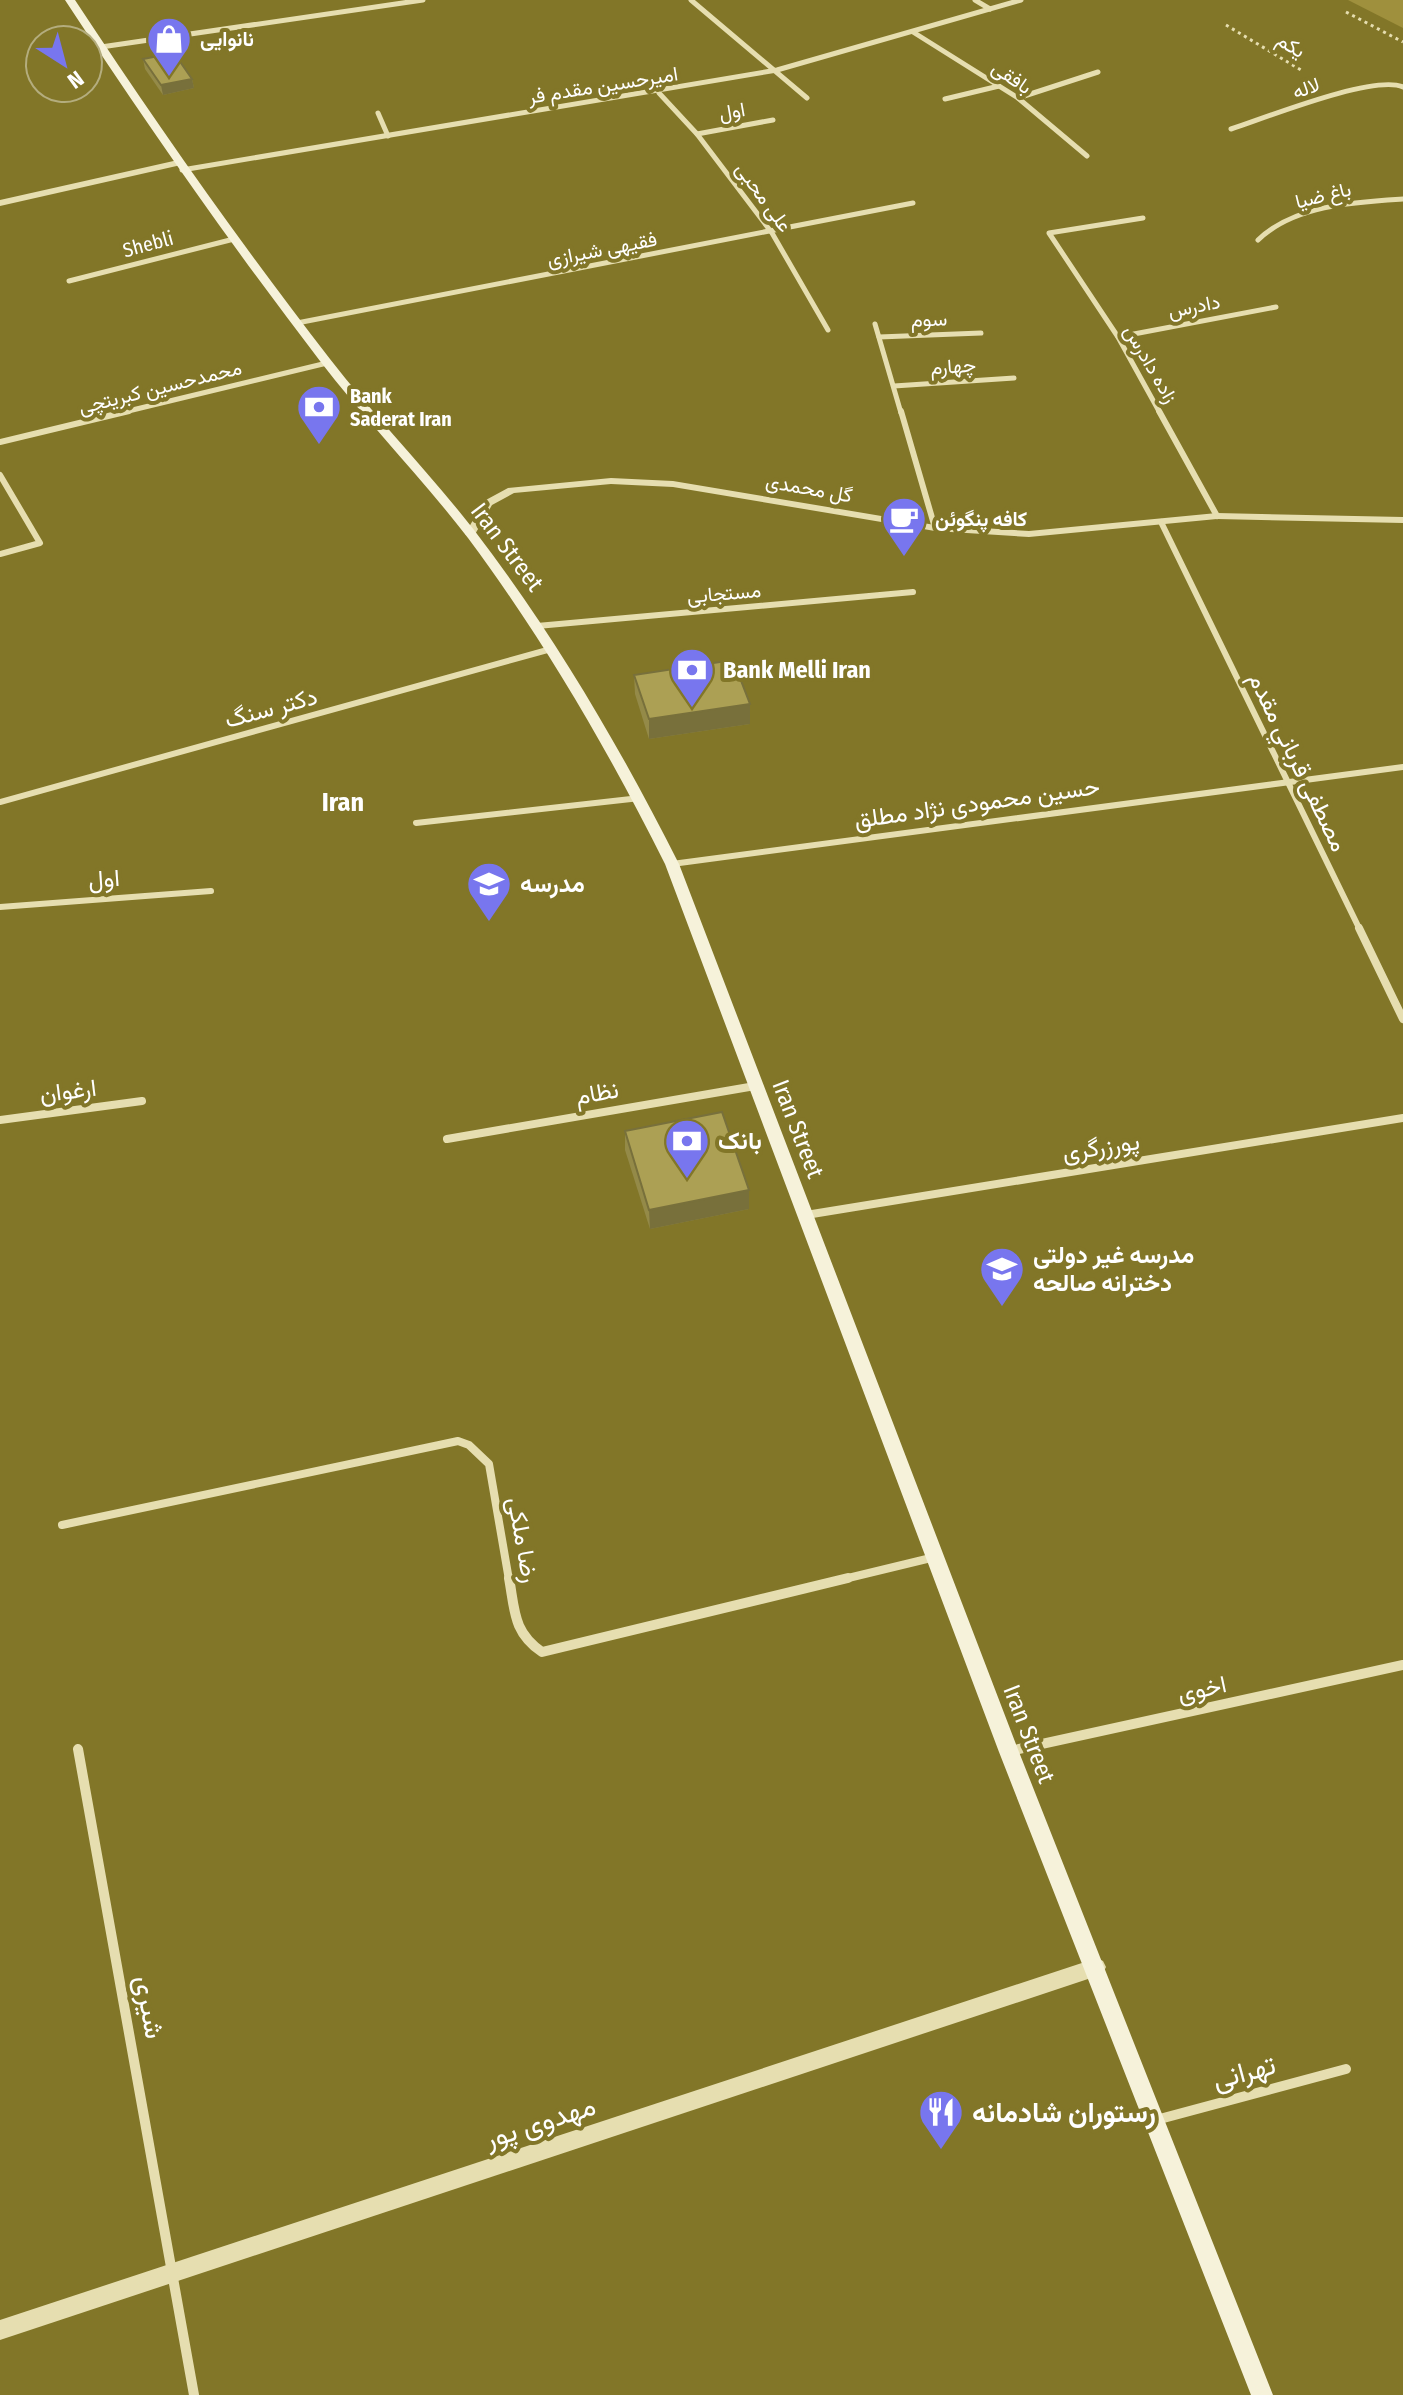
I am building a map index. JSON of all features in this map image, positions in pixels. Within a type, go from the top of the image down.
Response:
[{"type":"main road","name":"Iran Street","points":[[70,0],[86,24]]},
{"type":"main road","name":"Iran Street","points":[[104,52],[180,166],[327,363],[470,534],[537,626],[640,798],[672,864],[1009,1752],[1097,1967],[1262,2395]]},
{"type":"street","points":[[104,47],[423,0]]},
{"type":"street","points":[[691,0],[807,98]]},
{"type":"street","points":[[975,0],[990,9]]},
{"type":"street","name":"امیرحسین مقدم فر","points":[[180,166],[659,93],[777,70],[1021,0]]},
{"type":"street","name":"بافقی","points":[[913,32],[1018,98],[1087,156]]},
{"type":"street","points":[[1018,98],[1098,72]]},
{"type":"street","name":"لاله","points":[[1231,129],[1340,93],[1392,82],[1403,87]]},
{"type":"street","points":[[945,99],[999,86]]},
{"type":"street","name":"علی محبی","points":[[659,93],[697,134],[772,233],[828,330]]},
{"type":"street","points":[[378,113],[388,136]]},
{"type":"street","name":"اول","points":[[697,134],[773,120]]},
{"type":"street","points":[[0,203],[180,166]]},
{"type":"street","name":"باغ ضیا","points":[[1258,240],[1265,229],[1294,218],[1368,201],[1403,199]]},
{"type":"street","name":"فقیهی شیرازی","points":[[297,323],[772,233],[913,203]]},
{"type":"street","name":"زاده دادرس","points":[[1143,218],[1049,233],[1118,337],[1217,516]]},
{"type":"street","name":"Shebli","points":[[69,281],[234,239]]},
{"type":"street","name":"دادرس","points":[[1118,337],[1276,307]]},
{"type":"street","points":[[875,324],[935,528]]},
{"type":"street","name":"سوم","points":[[879,337],[981,333]]},
{"type":"street","name":"محمدحسین کبریتچی","points":[[0,442],[327,363]]},
{"type":"street","name":"چهارم","points":[[894,386],[1014,378]]},
{"type":"street","points":[[0,475],[40,543],[0,554]]},
{"type":"street","name":"گل محمدی","points":[[470,534],[488,503],[512,490],[611,481],[673,484],[935,528],[1029,534],[1217,516],[1403,520]]},
{"type":"street","name":"مصطفی قرباني مقدم","points":[[1161,522],[1403,1019]]},
{"type":"street","name":"مستجابی","points":[[537,626],[913,592]]},
{"type":"street","name":"دکتر سنگ","points":[[0,802],[551,649]]},
{"type":"street","name":"حسین محمودی نژاد مطلق","points":[[672,864],[1403,767]]},
{"type":"street","points":[[416,823],[640,798]]},
{"type":"street","name":"اول","points":[[0,907],[211,891]]},
{"type":"street","name":"نظام","points":[[447,1139],[755,1086]]},
{"type":"street","name":"ارغوان","points":[[0,1120],[142,1101]]},
{"type":"street","name":"پورزرگری","points":[[806,1215],[1403,1118]]},
{"type":"street","name":"رضا ملکی","points":[[62,1525],[458,1441],[469,1445],[489,1464],[517,1623],[525,1640],[542,1652],[936,1556]]},
{"type":"street","name":"اخوی","points":[[1009,1752],[1403,1665]]},
{"type":"street","name":"شیری","points":[[78,1749],[194,2395]]},
{"type":"street","name":"مهدوی پور","points":[[0,2330],[1097,1967]]},
{"type":"street","name":"تهرانی","points":[[1155,2120],[1346,2069]]},
{"type":"path","points":[[1346,12],[1403,42]]},
{"type":"path","name":"یکم","points":[[1226,25],[1340,93]]},
{"type":"shaded area","points":[[1348,0],[1403,0],[1403,28]]},
{"type":"building","points":[[174,53],[192,79],[161,85],[143,59]]},
{"type":"building","points":[[733,660],[750,704],[649,719],[634,675]]},
{"type":"building","name":"بانک","points":[[722,1112],[749,1190],[649,1210],[625,1131]]},
{"type":"place","name":"نانوایی","points":[[169,78]]},
{"type":"place","name":"Bank Saderat Iran","points":[[319,446]]},
{"type":"place","name":"کافه پنگوئن","points":[[904,558]]},
{"type":"place","name":"Bank Melli Iran","points":[[692,709]]},
{"type":"place","name":"مدرسه","points":[[489,923]]},
{"type":"place","name":"بانک","points":[[687,1180]]},
{"type":"place","name":"مدرسه غیر دولتی دخترانه صالحه","points":[[1002,1308]]},
{"type":"place","name":"رستوران شادمانه","points":[[941,2151]]},
{"type":"district","name":"Iran","points":[[343,802]]}]
